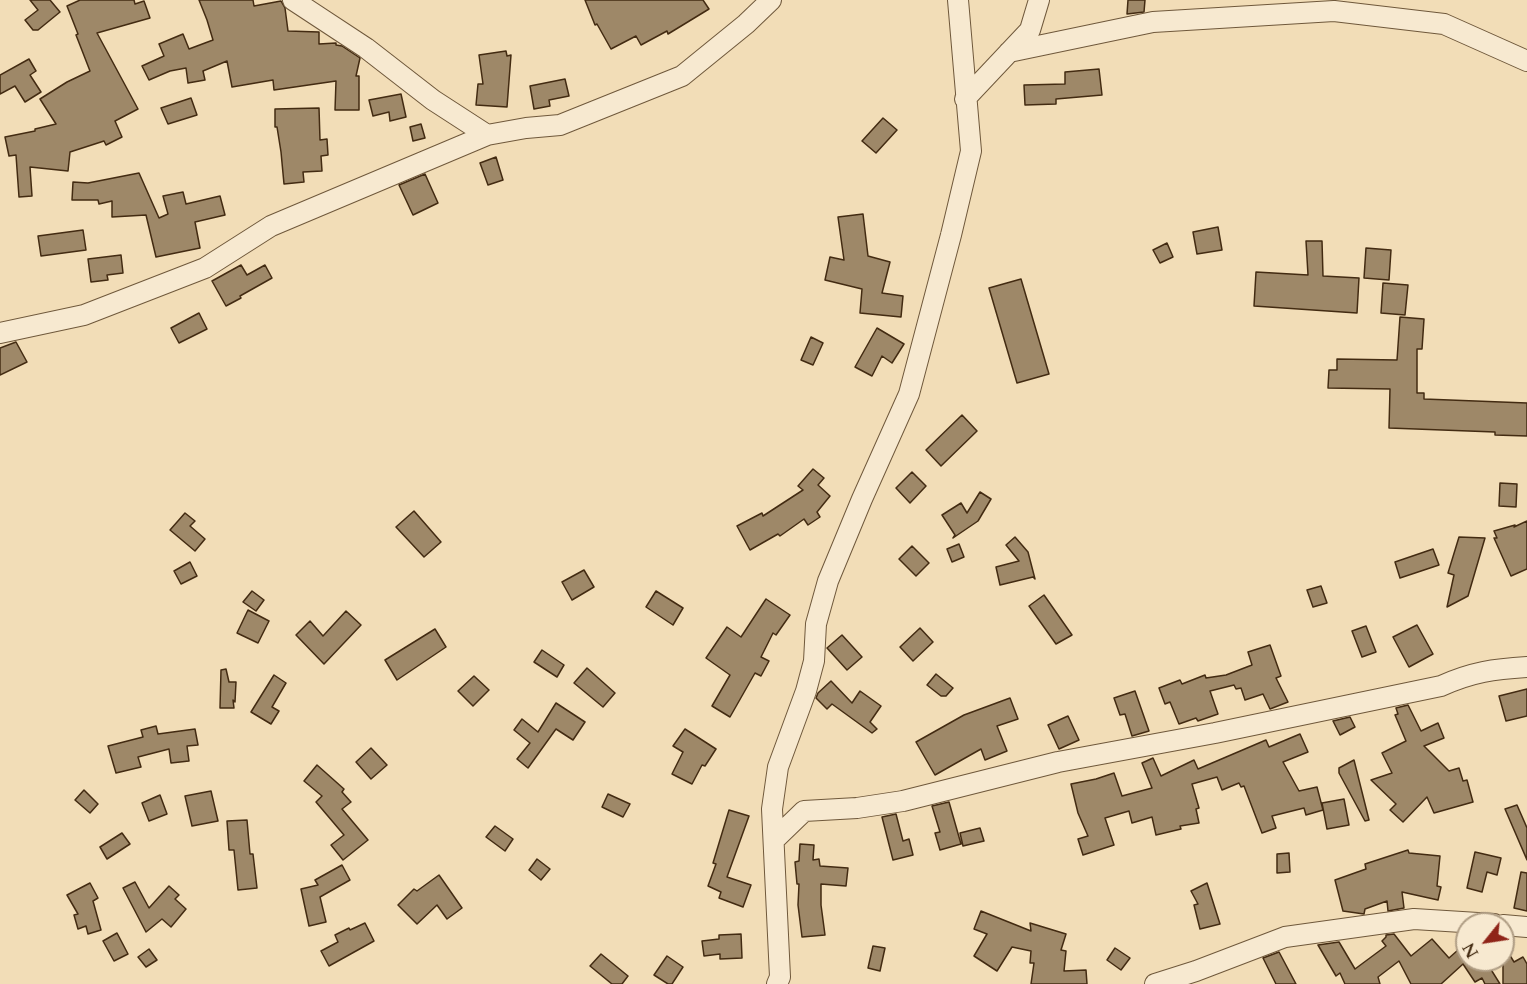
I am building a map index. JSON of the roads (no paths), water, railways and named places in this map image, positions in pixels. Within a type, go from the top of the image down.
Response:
[{"type":"street","points":[[292,0],[366,48],[433,99],[487,135]]},
{"type":"street","points":[[0,333],[84,315],[205,267],[271,226],[487,135],[560,125],[682,76],[746,24],[771,0]]},
{"type":"street","points":[[777,984],[780,977],[772,809],[778,767],[806,692],[814,661],[816,624],[828,581],[909,394],[971,151],[958,0]]},
{"type":"street","points":[[965,99],[1030,30],[1039,0]]},
{"type":"street","points":[[1009,52],[1153,22],[1334,10],[1444,24],[1527,61]]},
{"type":"street","points":[[774,840],[804,812],[857,808],[903,801],[1058,762],[1441,686],[1466,675],[1491,669],[1527,667]]},
{"type":"street","points":[[1155,984],[1285,937],[1414,919],[1455,922]]}]
